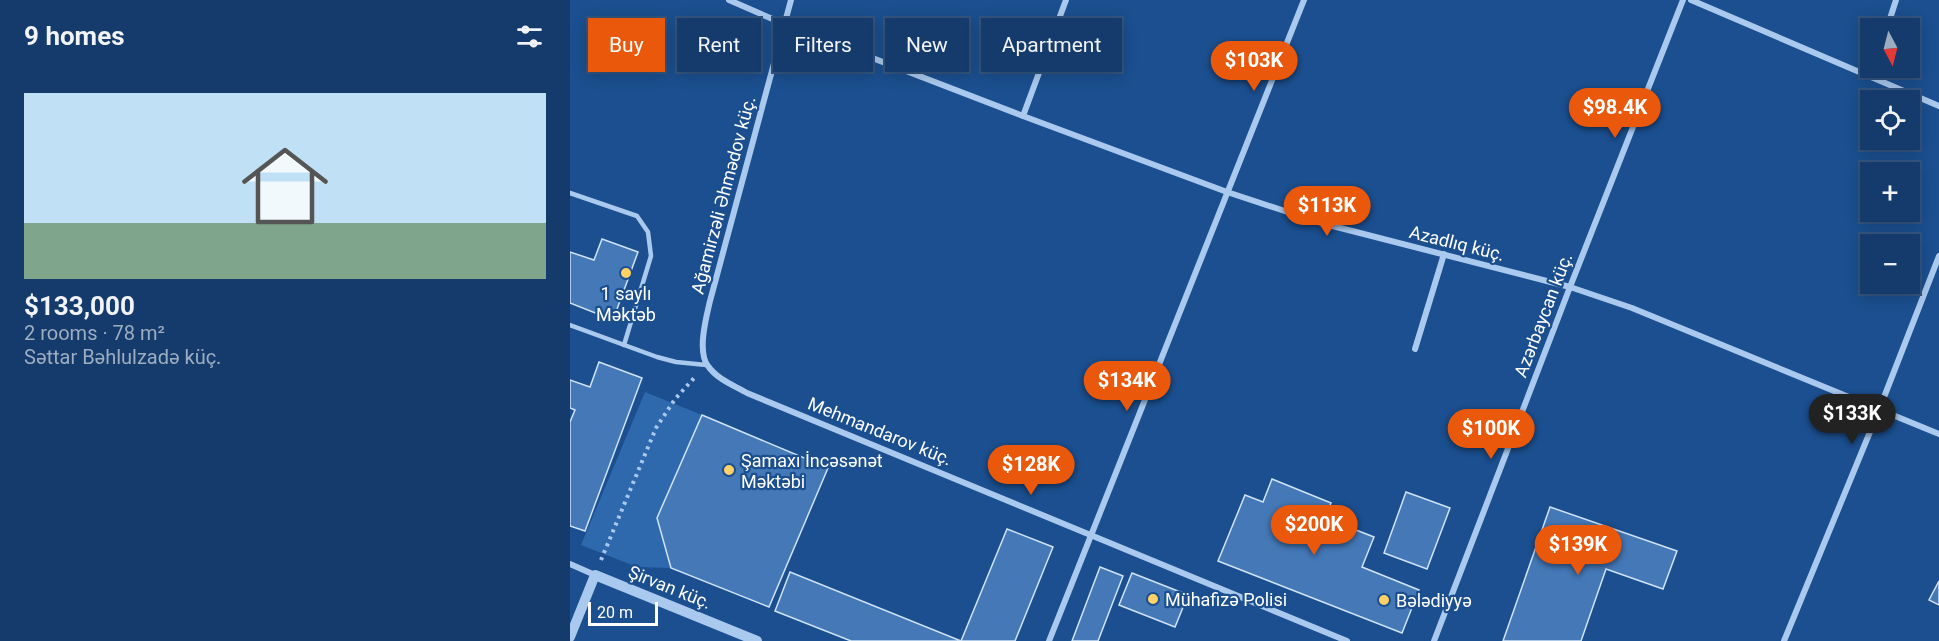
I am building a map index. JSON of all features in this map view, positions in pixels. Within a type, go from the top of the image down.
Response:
[{"type":"street","name":"Azadlıq küç.","points":[[729,0],[773,19]]},
{"type":"street","name":"Ağamirzəli Əhmədov küç.","points":[[786,18],[791,0]]},
{"type":"street","points":[[1023,117],[1066,0]]},
{"type":"street","points":[[1049,641],[1304,0]]},
{"type":"street","name":"Azərbaycan küç.","points":[[1434,641],[1683,0]]},
{"type":"street","points":[[1691,0],[1860,72]]},
{"type":"street","points":[[1890,18],[1896,0]]},
{"type":"street","name":"Azadlıq küç.","points":[[873,59],[1227,192],[1321,223],[1570,287],[1632,308],[1939,434]]},
{"type":"street","name":"Ağamirzəli Əhmədov küç.","points":[[706,365],[703,346],[710,301],[773,65]]},
{"type":"street","points":[[1875,78],[1939,106]]},
{"type":"street","points":[[1415,349],[1444,254]]},
{"type":"street","points":[[1784,641],[1879,410],[1939,256]]},
{"type":"street","name":"Mehmandarov küç.","points":[[706,365],[723,380],[747,393],[1347,641]]},
{"type":"street","name":"Şirvan küç.","points":[[570,564],[757,641]]},
{"type":"street","points":[[570,637],[595,575]]},
{"type":"lane","points":[[570,193],[637,216],[648,232],[651,256],[624,345]]},
{"type":"lane","points":[[570,325],[676,362],[706,365]]},
{"type":"path","points":[[595,575],[656,428],[675,399],[706,365]]},
{"type":"shaded area","points":[[645,392],[702,415],[657,518],[671,568],[637,567],[581,545]]},
{"type":"building","points":[[602,239],[638,252],[613,320],[570,303],[570,252],[594,260]]},
{"type":"building","points":[[599,362],[642,378],[585,531],[570,526],[570,422],[575,410],[570,408],[570,380],[590,387]]},
{"type":"building","points":[[702,415],[828,468],[769,607],[671,568],[657,518]]},
{"type":"building","points":[[1272,479],[1331,503],[1325,518],[1374,537],[1362,567],[1419,590],[1402,633],[1218,561],[1245,495],[1263,502]]},
{"type":"building","points":[[1406,492],[1450,508],[1427,569],[1384,553]]},
{"type":"building","points":[[1550,507],[1677,551],[1663,589],[1606,569],[1581,641],[1503,641]]},
{"type":"building","points":[[1007,529],[1053,547],[1015,641],[961,641]]},
{"type":"building","points":[[1100,567],[1123,576],[1098,641],[1072,641]]},
{"type":"building","points":[[790,572],[961,641],[851,641],[775,611]]},
{"type":"building","points":[[1132,573],[1188,595],[1175,627],[1119,605]]},
{"type":"building","points":[[1939,581],[1939,605],[1929,600]]},
{"type":"place","name":"1 saylı Məktəb","points":[[626,273]]},
{"type":"place","name":"Şamaxı İncəsənət Məktəbi","points":[[729,470]]},
{"type":"place","name":"Mühafizə Polisi","points":[[1153,599]]},
{"type":"place","name":"Bələdiyyə","points":[[1384,600]]}]
